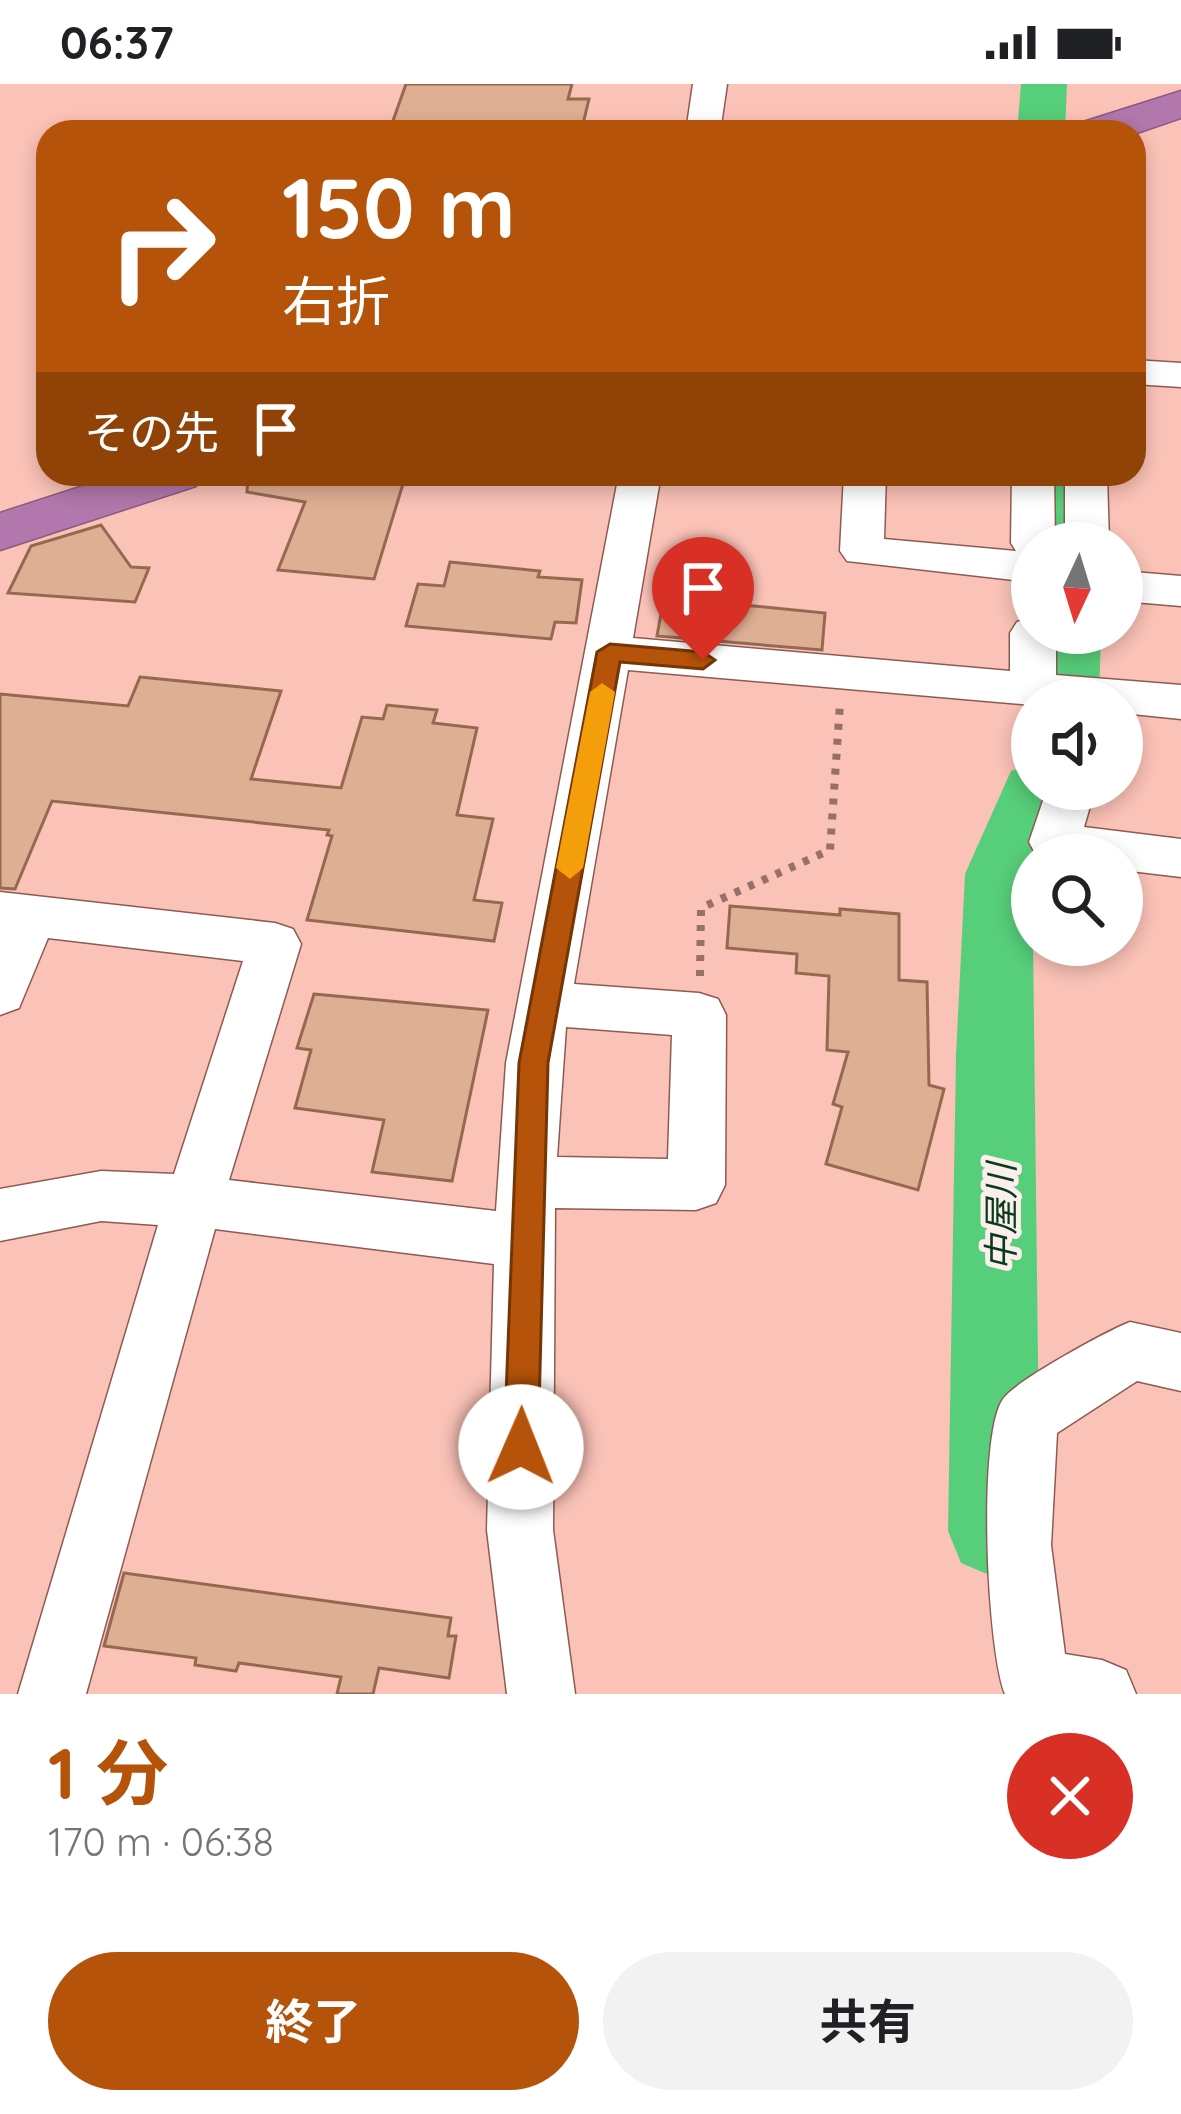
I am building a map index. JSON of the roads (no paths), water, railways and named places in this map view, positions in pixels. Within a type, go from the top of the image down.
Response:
[{"type":"highway","points":[[1132,120],[1181,104]]},
{"type":"highway","points":[[1146,148],[1181,136]]},
{"type":"highway","points":[[0,495],[36,483]]},
{"type":"highway","points":[[0,532],[140,486]]},
{"type":"street","points":[[705,120],[710,84]]},
{"type":"street","points":[[1146,373],[1181,375]]},
{"type":"street","points":[[541,1694],[520,1530],[524,1241],[533,1063],[638,486]]},
{"type":"street","points":[[865,486],[862,551],[1011,565]]},
{"type":"street","points":[[1033,486],[1033,522]]},
{"type":"street","points":[[1086,486],[1087,522]]},
{"type":"street","points":[[1143,588],[1181,591]]},
{"type":"street","points":[[610,652],[1011,688]]},
{"type":"street","points":[[1143,699],[1181,702]]},
{"type":"street","points":[[1064,810],[1054,842],[1181,858]]},
{"type":"street","points":[[0,993],[15,914],[275,944],[194,1201],[52,1694]]},
{"type":"street","points":[[527,1182],[696,1185],[699,1015],[544,1004]]},
{"type":"street","points":[[0,1215],[101,1196],[194,1201],[524,1241]]},
{"type":"street","points":[[1102,1694],[1033,1689],[1018,1545],[1026,1417],[1130,1352],[1181,1362]]},
{"type":"waterway","name":"中屋川","points":[[1042,120],[1044,84]]},
{"type":"waterway","name":"中屋川","points":[[1064,486],[1065,522]]},
{"type":"waterway","name":"中屋川","points":[[1067,678],[1068,654]]},
{"type":"waterway","name":"中屋川","points":[[994,1531],[995,1056],[1001,874],[1027,810]]}]
